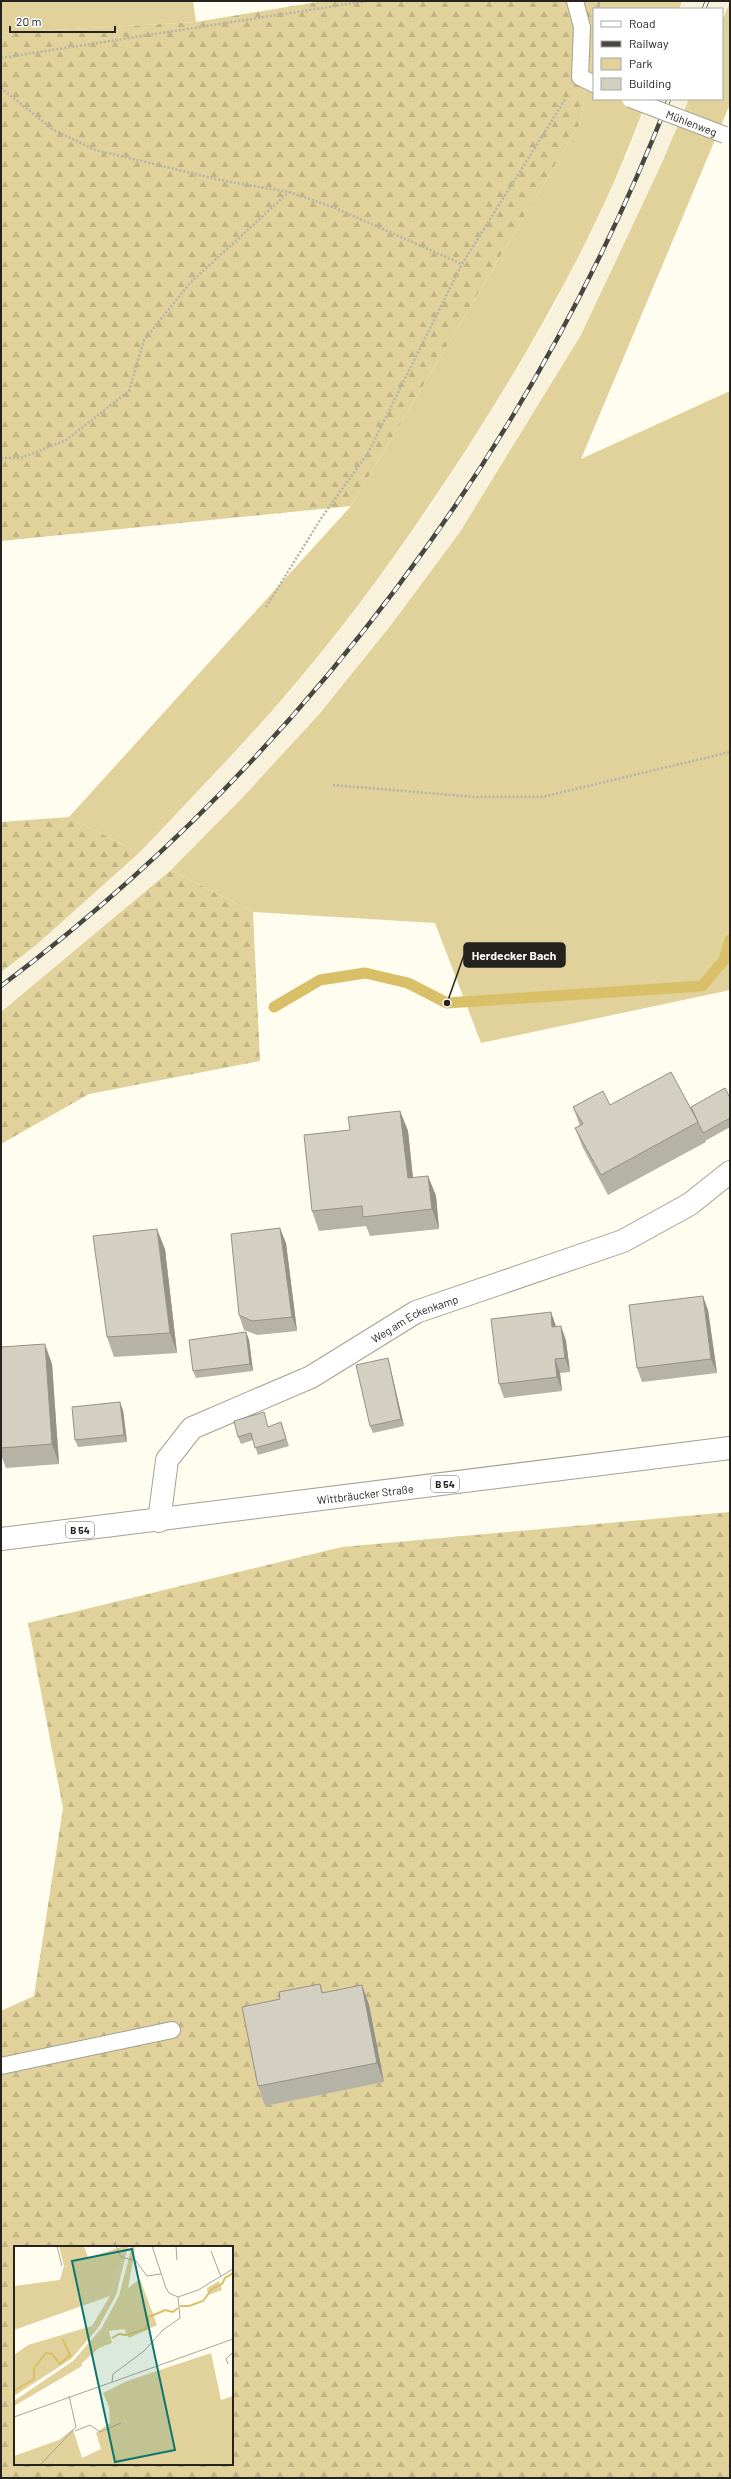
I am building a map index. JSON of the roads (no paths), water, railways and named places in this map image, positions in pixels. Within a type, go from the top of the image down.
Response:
[{"type":"main road","name":"Weg am Eckenkamp","points":[[159,1520],[167,1460],[192,1428],[311,1377],[416,1312],[623,1241],[690,1204],[730,1172]]},
{"type":"main road","name":"Wittbräucker Straße","points":[[1,1539],[730,1448]]},
{"type":"lane","points":[[575,1],[582,27],[587,80]]},
{"type":"lane","name":"Mühlenweg","points":[[633,100],[727,137]]},
{"type":"lane","points":[[1,2066],[172,2030]]},
{"type":"waterway","points":[[274,1007],[320,980],[365,973],[408,983],[447,1003],[702,986],[724,960],[730,940]]},
{"type":"railway","points":[[704,8],[707,1]]},
{"type":"railway","points":[[1,986],[110,898],[212,801],[308,698],[396,589],[477,473],[549,353],[614,228],[669,100]]},
{"type":"place","name":"Herdecker Bach","points":[[447,1003]]}]
